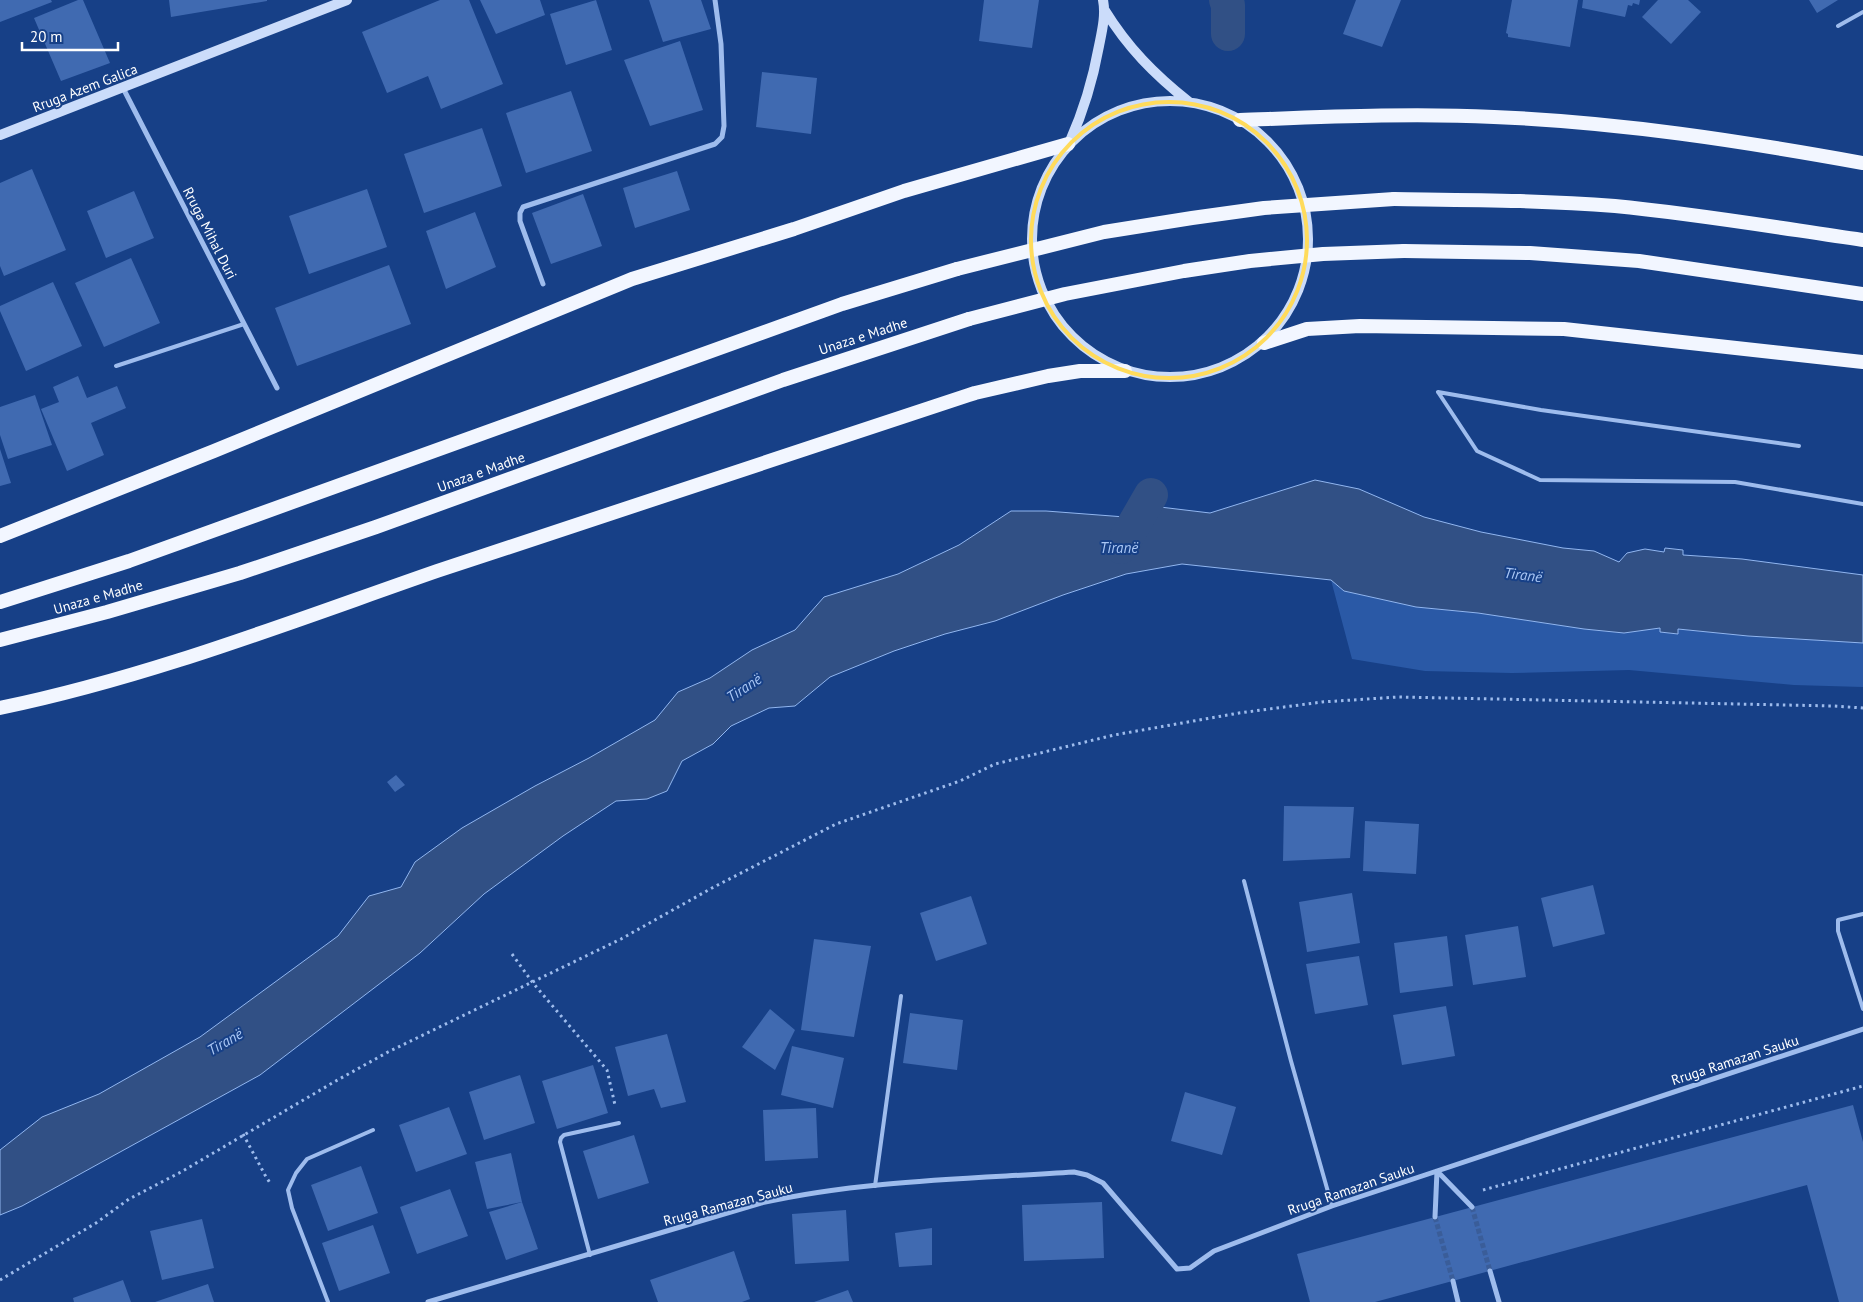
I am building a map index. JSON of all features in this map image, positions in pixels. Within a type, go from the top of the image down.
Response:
[{"type":"highway","points":[[1240,120],[1426,114],[1539,119],[1716,137],[1863,163]]},
{"type":"highway","points":[[0,536],[214,451],[632,279],[794,229],[904,191],[1068,144]]},
{"type":"highway","name":"Unaza e Madhe","points":[[0,602],[129,561],[842,304],[957,269],[1104,232],[1264,208],[1394,199],[1505,200],[1614,206],[1713,218],[1863,240]]},
{"type":"highway","name":"Unaza e Madhe","points":[[0,640],[107,612],[240,573],[376,527],[783,380],[969,319],[1065,294],[1184,271],[1250,261],[1324,254],[1404,251],[1530,253],[1639,261],[1863,294]]},
{"type":"highway","points":[[1264,343],[1307,329],[1360,326],[1564,330],[1863,362]]},
{"type":"highway","points":[[0,708],[47,698],[170,663],[458,564],[975,394],[1032,378],[1080,371],[1125,370]]},
{"type":"main road","name":"Rruga Azem Galica","points":[[0,135],[347,0]]},
{"type":"main road","points":[[1104,5],[1123,39],[1137,55],[1157,76],[1189,102]]},
{"type":"main road","points":[[1068,144],[1096,121],[1127,107],[1162,101],[1189,102],[1216,109],[1240,120],[1262,136],[1286,164],[1295,180],[1304,206],[1308,233],[1307,260],[1300,287],[1276,330],[1264,343],[1227,365],[1194,375],[1160,377],[1125,370],[1094,356],[1067,333],[1047,305],[1034,272],[1030,238],[1035,204],[1048,172],[1068,144],[1081,118],[1092,80],[1104,5]]},
{"type":"street","points":[[543,284],[520,221],[520,213],[523,207],[715,144],[722,137],[724,126],[721,52],[715,0]]},
{"type":"street","name":"Rruga Mihal Duri","points":[[123,88],[277,388]]},
{"type":"street","name":"Rruga Ramazan Sauku","points":[[428,1302],[761,1203],[790,1197],[874,1186],[1074,1172],[1087,1175],[1103,1183],[1177,1269],[1190,1268],[1214,1251],[1332,1206],[1863,1029]]},
{"type":"street","points":[[1437,1171],[1472,1208]]},
{"type":"street","points":[[1435,1217],[1437,1171]]},
{"type":"street","points":[[1490,1271],[1499,1302]]},
{"type":"street","points":[[1453,1281],[1458,1302]]},
{"type":"lane","points":[[1838,26],[1863,12]]},
{"type":"lane","points":[[116,366],[244,324]]},
{"type":"lane","points":[[1799,446],[1540,410],[1438,392],[1477,451],[1540,480],[1735,482],[1863,504]]},
{"type":"lane","points":[[1244,881],[1290,1061],[1332,1206]]},
{"type":"lane","points":[[1863,914],[1838,920],[1838,931],[1863,1010]]},
{"type":"lane","points":[[874,1186],[901,996]]},
{"type":"lane","points":[[590,1255],[560,1142],[564,1136],[619,1123]]},
{"type":"lane","points":[[328,1302],[292,1208],[288,1190],[296,1173],[307,1159],[373,1130]]},
{"type":"path","points":[[0,1280],[96,1223],[129,1200],[388,1052],[621,939],[712,888],[836,824],[960,781],[995,764],[1114,735],[1248,712],[1322,702],[1398,697],[1863,708]]},
{"type":"path","points":[[512,954],[533,983],[607,1070],[619,1123]]},
{"type":"path","points":[[1461,1196],[1863,1086]]},
{"type":"path","points":[[243,1134],[265,1175],[274,1187],[288,1190]]},
{"type":"highlighted area","points":[[1162,101],[1216,109],[1262,136],[1295,180],[1308,233],[1300,287],[1288,311],[1264,343],[1227,365],[1194,375],[1159,377],[1125,371],[1094,356],[1067,333],[1047,305],[1034,272],[1030,238],[1035,204],[1048,172],[1069,143],[1096,121],[1127,107]]},
{"type":"shaded area","points":[[1331,580],[1344,591],[1416,607],[1478,613],[1584,629],[1624,633],[1660,628],[1660,632],[1677,634],[1678,629],[1748,636],[1863,643],[1863,687],[1794,685],[1629,670],[1512,673],[1425,671],[1352,659]]},
{"type":"water","name":"Tiranë","points":[[1315,480],[1359,489],[1424,517],[1481,532],[1563,548],[1594,551],[1619,562],[1627,553],[1645,549],[1664,552],[1665,548],[1683,550],[1683,555],[1742,559],[1863,575],[1863,643],[1748,636],[1678,629],[1678,634],[1660,632],[1660,628],[1624,633],[1584,629],[1478,613],[1416,607],[1344,591],[1331,580],[1182,564],[1126,574],[1063,595],[995,621],[945,634],[894,651],[830,677],[795,706],[769,708],[731,726],[713,744],[682,761],[667,791],[647,799],[616,801],[563,836],[484,894],[420,953],[260,1075],[22,1206],[0,1215],[0,1150],[42,1117],[99,1094],[200,1037],[338,936],[369,896],[401,887],[415,862],[462,828],[655,720],[678,692],[710,678],[752,650],[795,630],[824,597],[898,574],[959,545],[1011,511],[1046,511],[1125,517],[1160,507],[1210,513]]},
{"type":"building","points":[[0,0],[51,0],[52,2],[0,22]]},
{"type":"building","points":[[78,0],[83,0],[110,63],[61,81],[34,18]]},
{"type":"building","points":[[169,0],[267,0],[267,1],[171,17]]},
{"type":"building","points":[[440,0],[469,0],[503,84],[441,109],[428,76],[387,93],[362,32]]},
{"type":"building","points":[[480,0],[540,0],[545,15],[496,34]]},
{"type":"building","points":[[596,0],[612,50],[566,65],[550,14]]},
{"type":"building","points":[[649,0],[701,0],[711,29],[663,42]]},
{"type":"building","points":[[984,0],[1039,0],[1032,48],[979,41]]},
{"type":"building","points":[[1356,0],[1401,0],[1382,47],[1343,34]]},
{"type":"building","points":[[1512,0],[1578,0],[1570,47],[1508,37],[1506,33]]},
{"type":"building","points":[[1583,0],[1640,0],[1639,5],[1633,3],[1632,6],[1628,5],[1625,17],[1582,8]]},
{"type":"building","points":[[1658,0],[1688,0],[1701,12],[1671,44],[1642,17]]},
{"type":"building","points":[[1809,0],[1838,0],[1817,13]]},
{"type":"building","points":[[680,41],[703,110],[650,126],[624,60]]},
{"type":"building","points":[[762,72],[817,78],[811,134],[756,127]]},
{"type":"building","points":[[571,91],[592,151],[526,173],[506,113]]},
{"type":"building","points":[[482,128],[502,186],[424,213],[404,154]]},
{"type":"building","points":[[32,169],[66,250],[4,276],[0,266],[0,183]]},
{"type":"building","points":[[677,171],[690,210],[635,228],[623,188]]},
{"type":"building","points":[[367,189],[387,247],[309,274],[289,216]]},
{"type":"building","points":[[134,191],[154,238],[106,258],[87,211]]},
{"type":"building","points":[[583,194],[602,246],[551,264],[532,213]]},
{"type":"building","points":[[475,212],[496,267],[446,289],[426,231]]},
{"type":"building","points":[[131,258],[160,323],[104,347],[75,283]]},
{"type":"building","points":[[389,265],[411,324],[297,366],[275,308]]},
{"type":"building","points":[[53,282],[82,346],[26,371],[0,311],[0,306]]},
{"type":"building","points":[[78,376],[87,398],[117,386],[126,408],[91,423],[104,455],[67,471],[41,409],[59,402],[53,387]]},
{"type":"building","points":[[35,395],[52,445],[8,459],[0,435],[0,407]]},
{"type":"building","points":[[0,449],[11,483],[0,486]]},
{"type":"building","points":[[396,775],[405,785],[395,792],[387,782]]},
{"type":"building","points":[[1284,806],[1354,807],[1350,858],[1283,861]]},
{"type":"building","points":[[1365,821],[1419,824],[1416,874],[1363,871]]},
{"type":"building","points":[[1593,885],[1605,934],[1553,947],[1541,898]]},
{"type":"building","points":[[1352,893],[1360,943],[1307,952],[1299,902]]},
{"type":"building","points":[[971,896],[987,944],[936,961],[920,913]]},
{"type":"building","points":[[1518,926],[1526,977],[1473,985],[1465,935]]},
{"type":"building","points":[[1447,936],[1453,986],[1400,993],[1394,943]]},
{"type":"building","points":[[814,939],[871,946],[854,1037],[801,1030]]},
{"type":"building","points":[[1359,956],[1368,1005],[1315,1014],[1306,964]]},
{"type":"building","points":[[1446,1006],[1455,1056],[1402,1065],[1393,1015]]},
{"type":"building","points":[[770,1009],[795,1030],[775,1070],[742,1047]]},
{"type":"building","points":[[910,1013],[963,1020],[957,1070],[903,1063]]},
{"type":"building","points":[[667,1034],[686,1102],[661,1108],[654,1089],[628,1096],[615,1047]]},
{"type":"building","points":[[792,1046],[844,1058],[833,1108],[781,1095]]},
{"type":"building","points":[[593,1065],[608,1113],[557,1129],[542,1081]]},
{"type":"building","points":[[520,1075],[535,1123],[484,1140],[469,1092]]},
{"type":"building","points":[[1185,1092],[1236,1107],[1222,1155],[1171,1141]]},
{"type":"building","points":[[1853,1105],[1863,1142],[1863,1302],[1839,1302],[1807,1185],[1375,1302],[1310,1302],[1297,1254]]},
{"type":"building","points":[[449,1107],[467,1154],[416,1172],[399,1125]]},
{"type":"building","points":[[816,1108],[818,1158],[765,1161],[763,1110]]},
{"type":"building","points":[[634,1135],[649,1183],[598,1199],[583,1151]]},
{"type":"building","points":[[511,1153],[522,1202],[487,1209],[475,1162]]},
{"type":"building","points":[[361,1166],[378,1213],[328,1231],[311,1185]]},
{"type":"building","points":[[450,1189],[468,1236],[417,1254],[400,1207]]},
{"type":"building","points":[[522,1202],[538,1249],[506,1260],[489,1212]]},
{"type":"building","points":[[1102,1202],[1104,1258],[1024,1261],[1022,1205]]},
{"type":"building","points":[[846,1210],[849,1261],[795,1264],[792,1214]]},
{"type":"building","points":[[202,1219],[214,1268],[162,1280],[150,1231]]},
{"type":"building","points":[[373,1225],[390,1273],[339,1291],[322,1243]]},
{"type":"building","points":[[932,1228],[932,1265],[899,1267],[895,1233]]},
{"type":"building","points":[[734,1251],[750,1299],[742,1302],[658,1302],[650,1280]]},
{"type":"building","points":[[123,1280],[131,1302],[74,1302],[73,1298]]},
{"type":"building","points":[[208,1284],[214,1302],[155,1302]]},
{"type":"building","points":[[848,1290],[853,1302],[814,1302]]},
{"type":"waterway","points":[[1226,0],[1228,5],[1228,34]]},
{"type":"waterway","name":"Tiranë","points":[[1121,547],[1151,495]]},
{"type":"tunnel","points":[[1472,1207],[1490,1271]]},
{"type":"tunnel","points":[[1435,1217],[1453,1281]]}]
